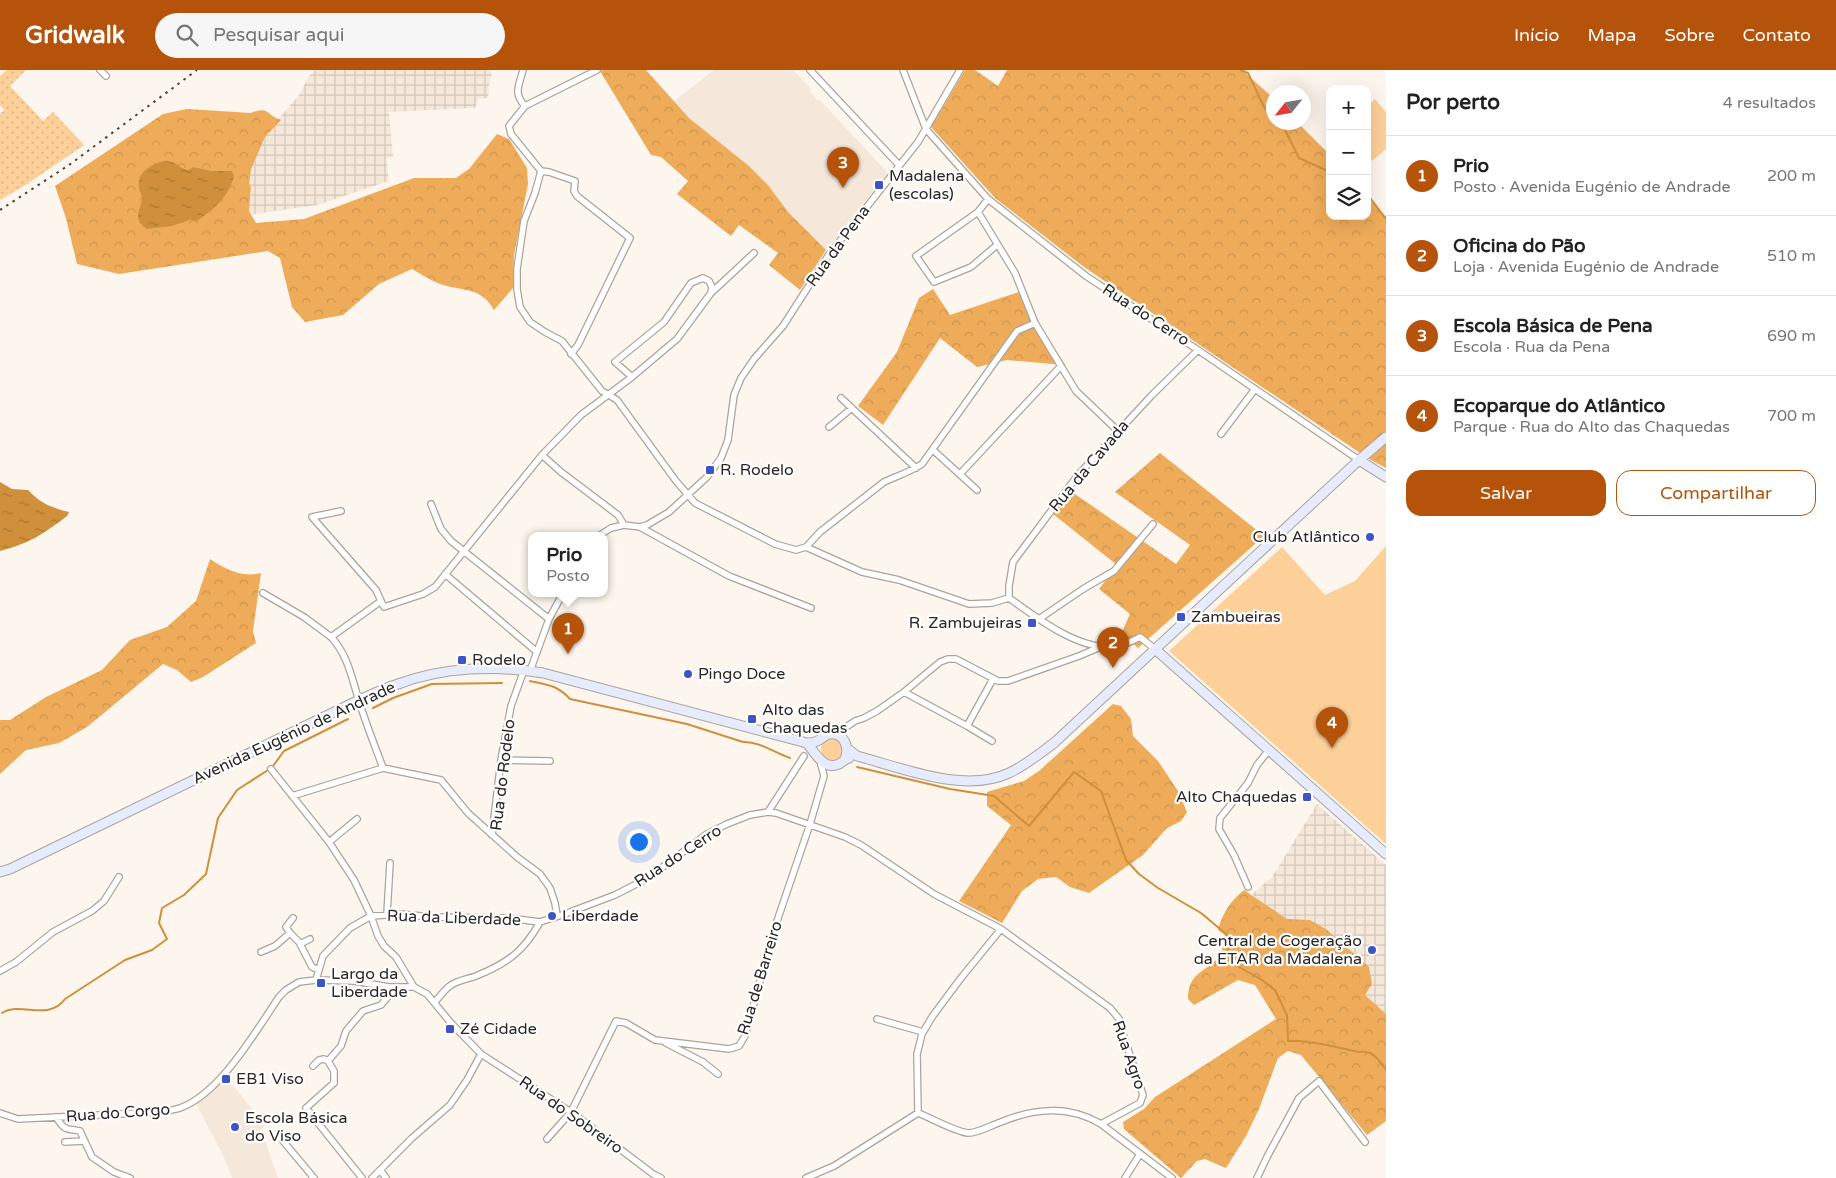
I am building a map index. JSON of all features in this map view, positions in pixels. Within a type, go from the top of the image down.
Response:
[{"type":"main road","points":[[836,734],[857,756],[939,778],[961,781],[985,780],[1008,774],[1031,761],[1054,743],[1386,437]]},
{"type":"main road","name":"Rua do Cerro","points":[[1359,460],[1386,478]]},
{"type":"main road","points":[[1155,649],[1386,854]]},
{"type":"main road","name":"Avenida Eugénio de Andrade","points":[[0,872],[10,869],[359,700],[398,684],[427,675],[466,669],[527,670],[807,743],[818,741],[826,735],[836,734]]},
{"type":"main road","points":[[818,741],[816,750],[818,757]]},
{"type":"main road","points":[[807,743],[827,765],[857,756]]},
{"type":"main road","points":[[841,762],[846,745]]},
{"type":"street","points":[[100,70],[106,76]]},
{"type":"street","points":[[523,70],[517,91],[518,99],[525,106]]},
{"type":"street","points":[[571,354],[578,345],[630,238],[577,196],[574,191],[575,181],[541,171],[511,134],[509,126],[525,106],[597,70]]},
{"type":"street","points":[[810,70],[899,165]]},
{"type":"street","points":[[903,70],[926,129]]},
{"type":"street","name":"Rua da Pena","points":[[687,495],[707,477],[721,458],[728,440],[734,395],[741,378],[754,359],[783,326],[828,256],[926,129],[960,70]]},
{"type":"street","name":"Rua do Cerro","points":[[926,129],[988,199],[1086,276],[1359,460]]},
{"type":"street","points":[[541,171],[524,221],[519,245],[517,269],[520,307],[530,322],[562,341],[602,391],[617,400],[626,410],[660,459],[695,504],[775,544],[796,550],[806,547],[820,532],[884,482],[922,464],[1017,331],[1034,323]]},
{"type":"street","points":[[988,199],[978,212],[916,256],[934,282],[970,267],[997,245]]},
{"type":"street","points":[[978,212],[1015,273],[1034,323],[1076,391],[1118,431]]},
{"type":"street","points":[[341,511],[312,517],[376,590],[384,607],[423,594],[435,587],[542,455],[581,415],[632,377],[677,339],[711,293],[754,253]]},
{"type":"street","points":[[632,377],[615,362],[664,322],[691,283],[703,278],[709,281],[712,287],[711,293]]},
{"type":"street","name":"Rua da Cavada","points":[[1009,598],[1013,562],[1078,475],[1118,431],[1198,350]]},
{"type":"street","points":[[960,474],[1061,366]]},
{"type":"street","points":[[1221,434],[1254,389]]},
{"type":"street","points":[[841,398],[916,468]]},
{"type":"street","points":[[829,427],[852,408]]},
{"type":"street","points":[[933,450],[978,490]]},
{"type":"street","points":[[542,455],[618,515],[624,525]]},
{"type":"street","points":[[640,528],[669,512],[687,495]]},
{"type":"street","points":[[430,504],[440,529],[464,552],[550,619]]},
{"type":"street","points":[[1039,619],[1083,589],[1114,571],[1153,524]]},
{"type":"street","points":[[604,532],[610,528],[624,525],[640,528],[729,576],[811,608]]},
{"type":"street","points":[[806,547],[862,572],[899,580],[969,604],[992,603],[1009,598],[1058,631],[1100,647]]},
{"type":"street","points":[[445,574],[537,652]]},
{"type":"street","points":[[263,593],[304,617],[337,643],[350,668],[383,768]]},
{"type":"street","name":"Rua do Rodelo","points":[[557,916],[556,903],[550,888],[540,874],[492,835],[501,760],[511,706],[561,597]]},
{"type":"street","points":[[331,637],[381,601]]},
{"type":"street","points":[[836,734],[904,692],[940,662],[948,659],[956,659],[998,681],[1008,681],[1100,647],[1116,646],[1140,638],[1155,649]]},
{"type":"street","points":[[967,726],[993,679]]},
{"type":"street","points":[[904,692],[992,741]]},
{"type":"street","points":[[846,745],[848,726]]},
{"type":"street","points":[[1248,887],[1234,855],[1219,828],[1220,818],[1248,783],[1257,765],[1269,750]]},
{"type":"street","points":[[768,812],[804,756]]},
{"type":"street","points":[[818,757],[824,776],[841,762]]},
{"type":"street","points":[[501,760],[550,761]]},
{"type":"street","points":[[292,796],[383,768],[441,780],[468,813],[492,835]]},
{"type":"street","points":[[272,769],[328,842],[354,880],[378,936],[384,946],[396,957],[414,987],[427,994],[451,1023],[481,1054],[467,1080],[450,1105],[412,1138],[372,1178]]},
{"type":"street","name":"Rua de Barreiro","points":[[571,1112],[616,1021],[626,1023],[655,1040],[729,1048],[739,1046],[745,1036],[774,930],[810,824],[824,776]]},
{"type":"street","name":"Rua do Cerro","points":[[540,922],[615,894],[648,878],[707,834],[750,815],[768,812],[810,824],[861,845],[934,894],[1001,929]]},
{"type":"street","points":[[328,842],[357,819]]},
{"type":"street","points":[[387,914],[390,863]]},
{"type":"street","points":[[0,972],[16,962],[53,932],[92,911],[104,901],[119,877]]},
{"type":"street","name":"Rua da Liberdade","points":[[319,970],[323,956],[350,928],[371,916],[387,914],[508,918],[540,922]]},
{"type":"street","points":[[293,918],[286,927],[300,944],[312,966],[319,970],[316,980]]},
{"type":"street","points":[[435,1002],[450,986],[459,980],[469,979],[489,971],[518,953],[531,938],[540,922]]},
{"type":"street","points":[[918,1114],[917,1054],[923,1032],[961,978],[1001,929]]},
{"type":"street","name":"Rua Agro","points":[[1001,929],[1110,1008],[1120,1020],[1143,1095],[1140,1103],[1101,1124]]},
{"type":"street","points":[[261,952],[275,946],[290,933]]},
{"type":"street","points":[[300,944],[310,939]]},
{"type":"street","name":"Rua do Corgo","points":[[0,1113],[18,1119],[161,1112],[179,1108],[195,1101],[232,1066],[279,997],[299,982],[354,980],[389,987],[414,987]]},
{"type":"street","points":[[328,1061],[341,1046],[346,1031],[363,1011],[381,1005],[396,987]]},
{"type":"street","points":[[877,1019],[923,1032]]},
{"type":"street","points":[[664,1041],[702,1062],[718,1074]]},
{"type":"street","name":"Rua do Sobreiro","points":[[481,1054],[571,1112],[652,1176],[661,1178]]},
{"type":"street","points":[[313,1066],[319,1060],[324,1059],[328,1061],[334,1071],[334,1083],[306,1108],[362,1178]]},
{"type":"street","points":[[1257,1178],[1299,1098],[1319,1081],[1365,1142]]},
{"type":"street","points":[[918,1114],[958,1131],[970,1133],[1022,1113],[1036,1111],[1068,1112],[1089,1118],[1101,1124],[1172,1178]]},
{"type":"street","points":[[547,1139],[571,1112]]},
{"type":"street","points":[[806,1178],[834,1166],[918,1114]]},
{"type":"street","points":[[56,1117],[62,1128],[69,1131],[80,1131],[92,1157],[114,1172],[130,1178]]},
{"type":"street","points":[[65,1142],[84,1141]]},
{"type":"street","points":[[283,1141],[314,1178],[312,1178]]},
{"type":"street","points":[[1125,1178],[1140,1154]]},
{"type":"street","points":[[380,1170],[386,1178]]},
{"type":"shaded area","points":[[7,70],[26,70],[10,86],[43,121],[53,112],[84,145],[0,200],[0,114],[4,110],[0,105],[0,76]]},
{"type":"shaded area","points":[[315,70],[489,70],[492,73],[488,98],[478,99],[475,108],[389,112],[393,157],[386,158],[389,181],[317,205],[249,215],[251,186],[247,182],[251,151],[299,95],[309,76]]},
{"type":"shaded area","points":[[714,70],[793,70],[811,89],[810,92],[817,100],[820,100],[886,171],[887,174],[826,250],[788,212],[768,185],[749,166],[689,118],[673,102]]},
{"type":"shaded area","points":[[1375,99],[1386,112],[1386,149],[1372,161],[1371,159],[1371,102]]},
{"type":"shaded area","points":[[1386,546],[1386,844],[1169,651],[1282,547],[1325,595],[1355,581]]},
{"type":"shaded area","points":[[832,738],[840,741],[843,749],[840,757],[832,760],[824,757],[821,749],[824,741]]},
{"type":"shaded area","points":[[1317,804],[1386,865],[1386,1017],[1252,894],[1272,877]]},
{"type":"shaded area","name":"Escola Básica do Viso","points":[[227,1078],[265,1125],[261,1129],[278,1178],[232,1178],[223,1155],[196,1104]]},
{"type":"green space","points":[[646,70],[689,118],[749,166],[768,185],[788,212],[826,250],[800,290],[769,265],[778,253],[739,225],[731,236],[677,194],[688,181],[661,157],[651,155],[600,71]]},
{"type":"green space","points":[[965,70],[975,70],[998,86],[1007,70],[1242,70],[1266,92],[1266,130],[1305,130],[1326,151],[1326,220],[1371,220],[1371,201],[1386,217],[1386,468],[1369,459],[1084,267],[995,198],[931,127]]},
{"type":"green space","points":[[187,109],[251,113],[261,110],[281,120],[265,137],[251,169],[249,211],[256,223],[304,219],[414,178],[456,178],[469,169],[497,134],[509,139],[527,168],[528,184],[514,255],[513,288],[494,310],[489,302],[477,293],[440,284],[412,269],[379,284],[343,315],[305,322],[292,307],[280,258],[268,251],[119,274],[77,264],[66,218],[55,186],[163,114]]},
{"type":"green space","points":[[933,289],[950,315],[1025,290],[1043,332],[1066,366],[1007,360],[977,367],[940,338],[883,425],[858,406],[897,352],[919,298]]},
{"type":"green space","points":[[1160,453],[1264,536],[1138,648],[1121,634],[1130,614],[1099,589],[1117,565],[1053,514],[1072,492],[1176,564],[1190,545],[1115,492]]},
{"type":"green space","points":[[210,559],[240,573],[261,573],[253,631],[256,643],[203,677],[191,682],[177,670],[163,664],[87,727],[59,743],[26,750],[0,774],[0,720],[10,720],[46,697],[102,670],[130,640],[167,627],[196,601]]},
{"type":"green space","points":[[1113,704],[1121,706],[1131,719],[1133,736],[1158,761],[1178,791],[1187,812],[1181,821],[1167,828],[1143,855],[1089,893],[1070,887],[1056,877],[1038,879],[1022,891],[1002,923],[959,901],[1011,825],[987,806],[987,792],[1024,781],[1039,771]]},
{"type":"green space","points":[[1244,890],[1287,919],[1310,920],[1326,929],[1369,967],[1372,984],[1365,995],[1386,1014],[1386,1121],[1367,1135],[1301,1055],[1288,1051],[1278,1058],[1259,1109],[1246,1136],[1226,1168],[1205,1159],[1197,1161],[1181,1178],[1124,1129],[1123,1122],[1144,1109],[1155,1097],[1276,1019],[1255,985],[1238,980],[1194,1005],[1188,999],[1189,990],[1194,979],[1220,956],[1225,935],[1218,930],[1220,924],[1231,903]]},
{"type":"water","points":[[163,161],[175,163],[187,170],[193,167],[212,171],[232,171],[234,176],[228,191],[220,202],[197,221],[190,220],[172,226],[147,229],[138,218],[142,198],[139,189],[140,177],[146,170]]},
{"type":"water","points":[[0,482],[12,489],[28,490],[47,504],[69,512],[67,516],[35,538],[0,551]]},
{"type":"waterway","points":[[1241,70],[1248,73],[1266,108]]},
{"type":"waterway","points":[[1285,130],[1299,158],[1326,170]]},
{"type":"waterway","points":[[1371,199],[1386,219]]},
{"type":"waterway","points":[[530,681],[556,688],[570,699],[687,724],[743,742],[761,745],[790,758]]},
{"type":"waterway","points":[[373,708],[393,698],[432,684],[502,683]]},
{"type":"waterway","points":[[273,766],[284,751],[348,719]]},
{"type":"waterway","points":[[857,767],[950,789],[994,796],[1029,826],[1074,772],[1101,791],[1126,860],[1139,874],[1158,888],[1201,913],[1226,934],[1230,943],[1226,956],[1232,963],[1262,980],[1275,990],[1287,1015],[1288,1041],[1322,1044],[1359,1052],[1368,1052],[1375,1056],[1386,1070]]},
{"type":"waterway","points":[[2,1013],[9,1010],[43,1010],[58,1006],[65,999],[125,960],[152,950],[167,939],[159,923],[162,908],[184,895],[206,874],[218,818],[237,790],[268,770]]},
{"type":"railway","points":[[0,210],[69,165],[197,70]]},
{"type":"place","name":"Madalena (escolas)","points":[[879,185]]},
{"type":"place","name":"Escola Básica de Pena","points":[[843,188]]},
{"type":"place","name":"R. Rodelo","points":[[710,470]]},
{"type":"place","name":"Club Atlântico","points":[[1370,537]]},
{"type":"place","name":"Zambueiras","points":[[1181,617]]},
{"type":"place","name":"R. Zambujeiras","points":[[1032,623]]},
{"type":"place","name":"Prio","points":[[568,654]]},
{"type":"place","name":"Rodelo","points":[[462,660]]},
{"type":"place","name":"Oficina do Pão","points":[[1113,668]]},
{"type":"place","name":"Pingo Doce","points":[[688,674]]},
{"type":"place","name":"Alto das Chaquedas","points":[[752,719]]},
{"type":"place","name":"Ecoparque do Atlântico","points":[[1332,748]]},
{"type":"place","name":"Alto Chaquedas","points":[[1307,797]]},
{"type":"place","name":"Liberdade","points":[[552,916]]},
{"type":"place","name":"Central de Cogeração da ETAR da Madalena","points":[[1372,950]]},
{"type":"place","name":"Largo da Liberdade","points":[[321,983]]},
{"type":"place","name":"Zé Cidade","points":[[450,1029]]},
{"type":"place","name":"EB1 Viso","points":[[226,1079]]},
{"type":"place","name":"Escola Básica do Viso","points":[[235,1127]]}]
